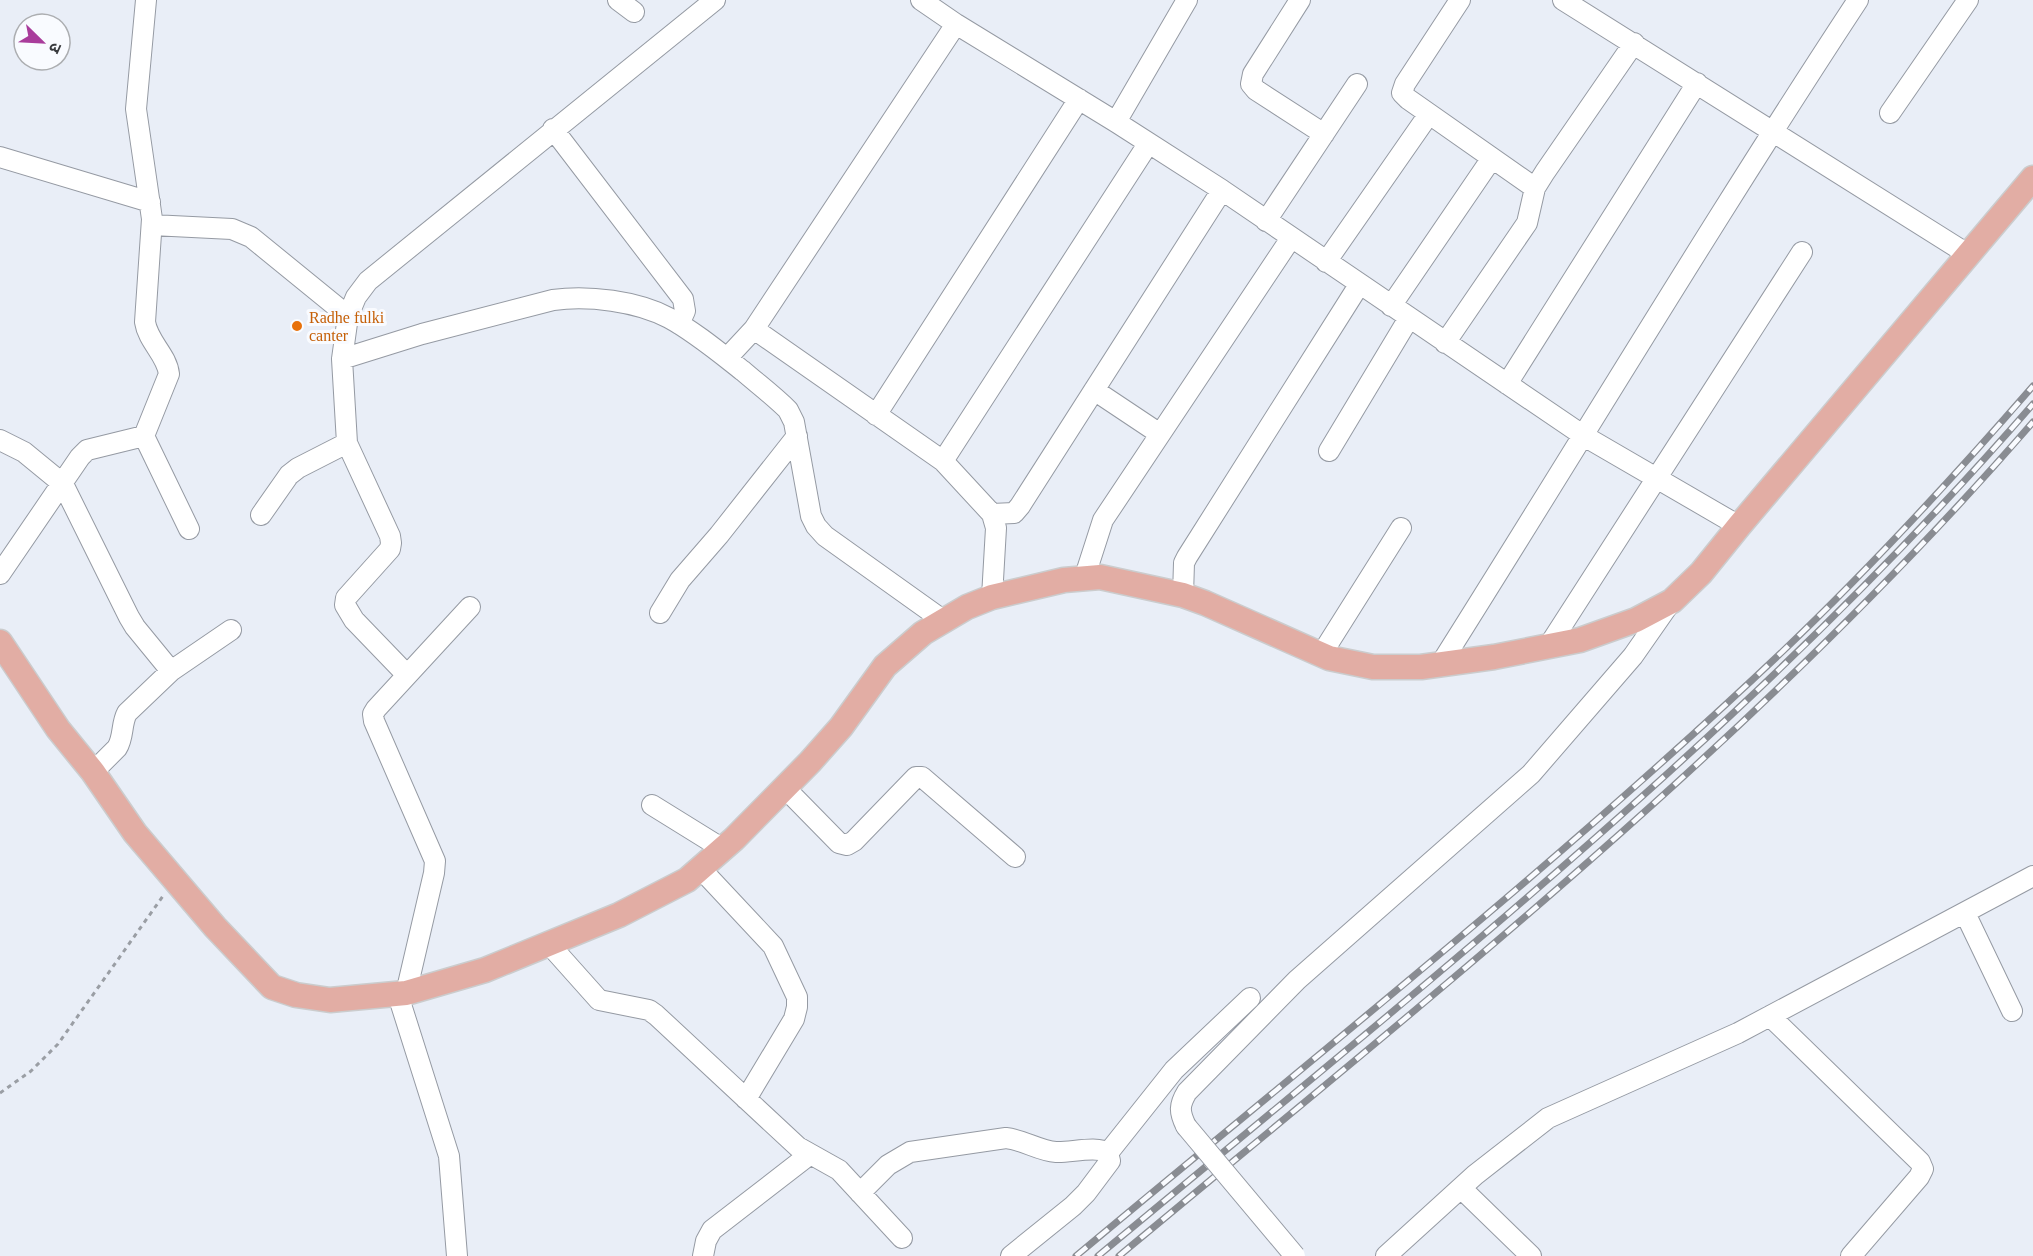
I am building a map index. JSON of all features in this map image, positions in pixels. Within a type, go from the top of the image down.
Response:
[{"type":"main road","points":[[3,652],[58,729],[93,772],[135,833],[215,927],[272,987],[330,1000],[402,994],[485,970],[619,915],[687,880],[723,849],[785,788],[841,727],[885,666],[923,633],[967,607],[992,597],[1064,580],[1100,578],[1183,595],[1321,655],[1373,667],[1440,664],[1548,647],[1580,640],[1636,620],[1672,601],[1701,573],[2033,178]]},
{"type":"street","points":[[146,0],[136,109],[152,225],[145,322],[150,338],[168,365],[169,374],[144,435],[189,529]]},
{"type":"street","points":[[618,0],[634,12]]},
{"type":"street","points":[[407,675],[354,620],[345,605],[346,598],[390,549],[391,543],[390,536],[347,443],[342,359],[348,316],[356,297],[368,281],[715,0]]},
{"type":"street","points":[[921,0],[1222,190],[1584,436],[1739,526]]},
{"type":"street","points":[[1116,122],[1187,0]]},
{"type":"street","points":[[1300,0],[1253,74],[1251,84],[1256,90],[1324,134]]},
{"type":"street","points":[[1460,0],[1405,84],[1402,93],[1535,188]]},
{"type":"street","points":[[1563,0],[1970,255]]},
{"type":"street","points":[[1440,664],[1772,131],[1858,0]]},
{"type":"street","points":[[1890,113],[1968,0]]},
{"type":"street","points":[[727,358],[754,329],[956,24]]},
{"type":"street","points":[[1446,343],[1527,223],[1535,188],[1634,43]]},
{"type":"street","points":[[1507,384],[1697,83]]},
{"type":"street","points":[[1266,221],[1357,84]]},
{"type":"street","points":[[876,415],[1079,99]]},
{"type":"street","points":[[1326,262],[1429,114]]},
{"type":"street","points":[[553,129],[683,299],[685,311],[679,324]]},
{"type":"street","points":[[943,461],[1148,144]]},
{"type":"street","points":[[0,158],[150,202]]},
{"type":"street","points":[[1391,306],[1492,158]]},
{"type":"street","points":[[992,513],[1014,513],[1020,506],[1222,190]]},
{"type":"street","points":[[152,225],[232,229],[242,232],[348,316]]},
{"type":"street","points":[[1084,579],[1103,520],[1291,238]]},
{"type":"street","points":[[1548,647],[1802,252]]},
{"type":"street","points":[[1183,595],[1184,563],[1187,557],[1359,285]]},
{"type":"street","points":[[342,359],[422,334],[553,300],[575,297],[598,298],[648,310],[679,324],[727,358],[788,410],[794,422],[812,516],[816,526],[825,536],[945,621]]},
{"type":"street","points":[[1329,451],[1409,318]]},
{"type":"street","points":[[754,329],[943,461],[992,513],[996,528],[992,597]]},
{"type":"street","points":[[1094,390],[1160,434]]},
{"type":"street","points":[[0,574],[87,450],[144,435]]},
{"type":"street","points":[[660,613],[680,580],[719,535],[797,436]]},
{"type":"street","points":[[0,440],[24,452],[63,484],[135,627],[171,671]]},
{"type":"street","points":[[261,515],[289,475],[347,443]]},
{"type":"street","points":[[1321,655],[1401,528]]},
{"type":"street","points":[[1295,1256],[1186,1126],[1180,1115],[1180,1104],[1187,1092],[1297,980],[1531,774],[1633,656],[1672,601]]},
{"type":"street","points":[[457,1256],[449,1156],[402,994],[434,873],[435,861],[374,721],[374,714],[376,709],[470,607]]},
{"type":"street","points":[[93,772],[120,743],[127,713],[171,671],[231,630]]},
{"type":"street","points":[[785,788],[839,843],[847,844],[854,841],[916,777],[922,777],[1015,857]]},
{"type":"street","points":[[652,805],[723,849]]},
{"type":"street","points":[[700,868],[773,946],[797,997],[794,1019],[746,1099]]},
{"type":"street","points":[[1386,1256],[1461,1188],[1548,1118],[1738,1034],[2033,876]]},
{"type":"street","points":[[1965,913],[2012,1011]]},
{"type":"street","points":[[549,944],[599,1000],[648,1010],[798,1147],[838,1170],[902,1238]]},
{"type":"street","points":[[1108,1153],[1174,1070],[1250,998]]},
{"type":"street","points":[[1770,1016],[1920,1162],[1923,1169],[1919,1177],[1851,1256]]},
{"type":"street","points":[[860,1193],[888,1165],[910,1152],[1006,1138],[1018,1139],[1041,1149],[1055,1152],[1099,1149],[1108,1153]]},
{"type":"street","points":[[1011,1256],[1086,1193],[1110,1161],[1108,1153]]},
{"type":"street","points":[[703,1256],[706,1241],[712,1230],[809,1155]]},
{"type":"street","points":[[1461,1188],[1531,1256]]},
{"type":"path","points":[[0,1093],[31,1071],[58,1044],[175,880]]},
{"type":"railway","points":[[1076,1256],[1523,884],[1698,730],[1848,587],[1942,488],[2033,386]]},
{"type":"railway","points":[[1098,1256],[1463,952],[1701,743],[1816,634],[1927,521],[2033,404]]},
{"type":"railway","points":[[1119,1256],[1476,959],[1708,754],[1820,647],[1929,537],[2033,422]]},
{"type":"place","name":"Radhe fulki canter","points":[[297,326]]}]
